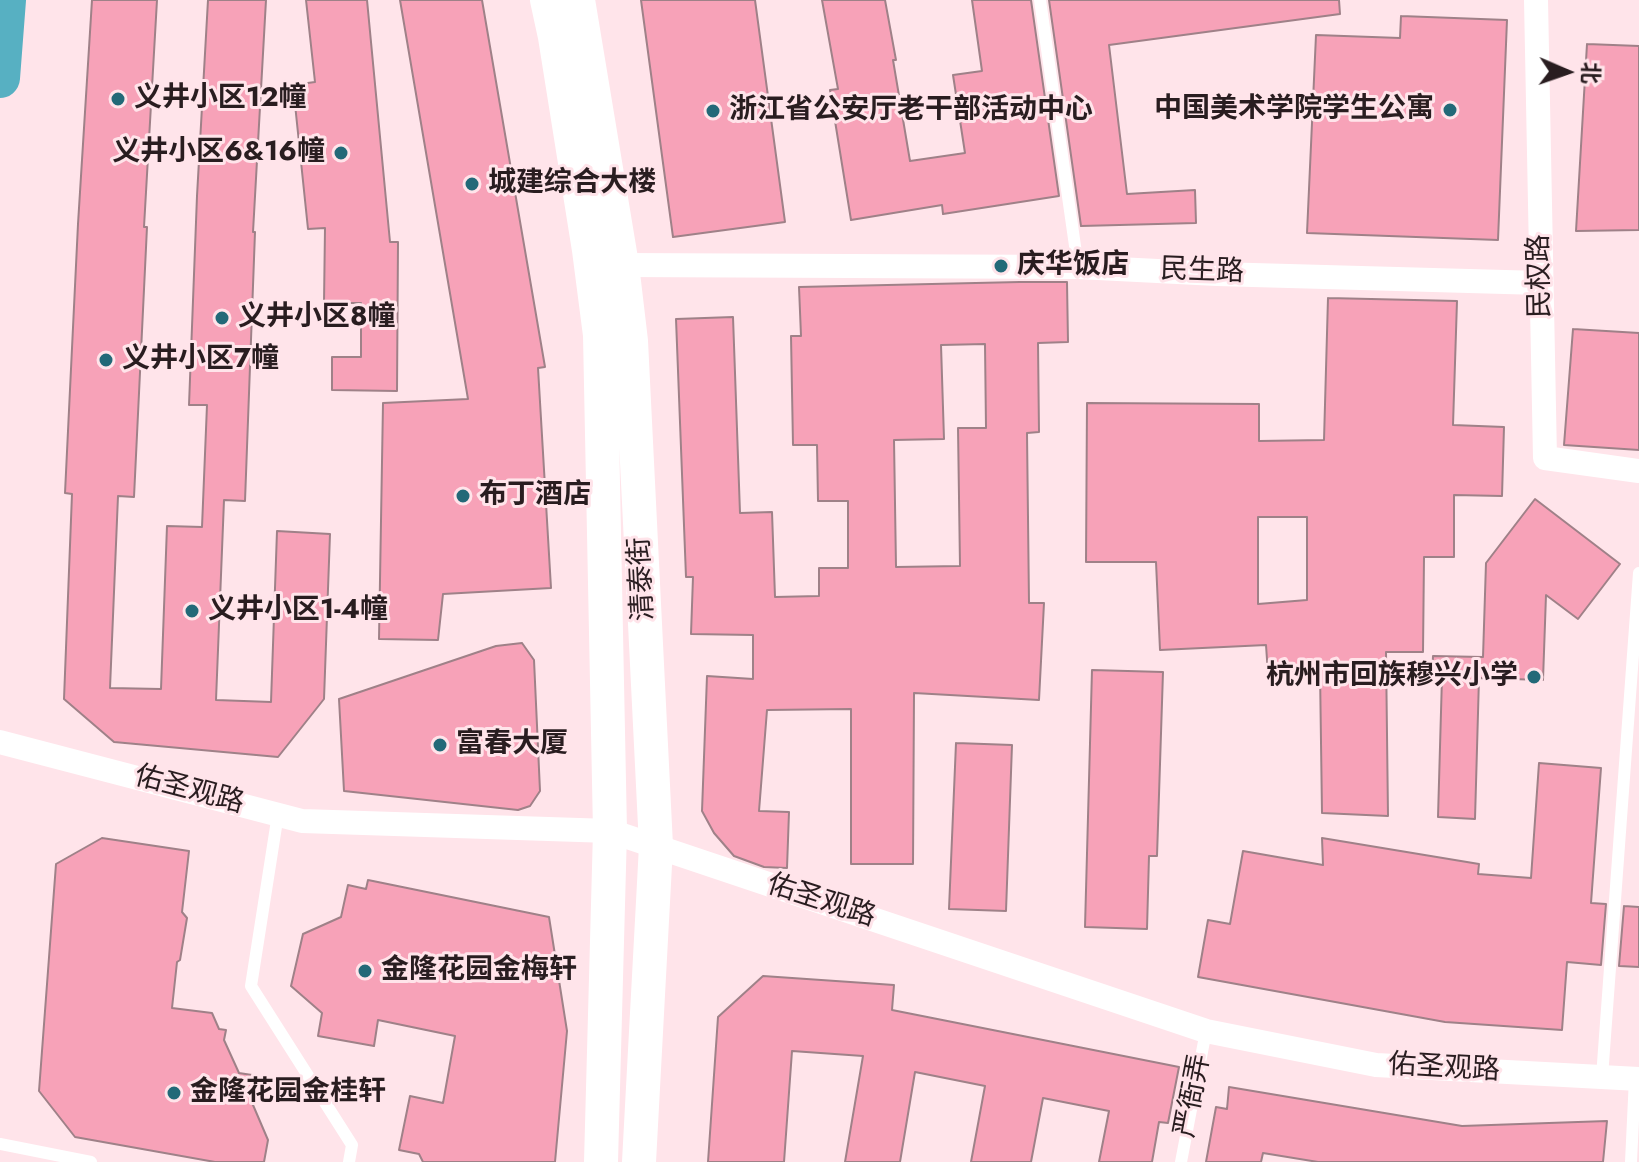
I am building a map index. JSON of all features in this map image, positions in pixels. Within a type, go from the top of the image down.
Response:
[{"type":"highway","points":[[0,78],[6,0]]},
{"type":"main road","name":"清泰街","points":[[547,0],[587,236],[600,335],[610,831],[601,1162]]},
{"type":"main road","name":"清泰街","points":[[578,0],[622,265],[631,341],[656,846],[639,1162]]},
{"type":"street","name":"民权路","points":[[1536,0],[1545,458],[1639,471]]},
{"type":"street","name":"民生路","points":[[622,265],[1078,267],[1541,283]]},
{"type":"street","name":"佑圣观路","points":[[0,742],[302,821],[610,831],[1206,1031],[1376,1065],[1637,1078]]},
{"type":"lane","points":[[1040,0],[1078,267]]},
{"type":"lane","points":[[1602,1077],[1639,573]]},
{"type":"lane","points":[[278,814],[251,986],[352,1145],[349,1162]]},
{"type":"lane","name":"严衙弄","points":[[1181,1162],[1206,1031]]},
{"type":"lane","points":[[1631,1162],[1637,1078]]},
{"type":"lane","points":[[0,1144],[91,1162]]},
{"type":"building","points":[[92,0],[157,0],[144,227],[147,227],[134,497],[118,496],[110,688],[161,689],[167,526],[202,527],[207,405],[189,405],[208,0],[266,0],[253,232],[245,501],[224,500],[216,700],[271,702],[277,531],[330,534],[324,699],[278,757],[114,742],[64,699],[72,494],[65,493]]},
{"type":"building","name":"义井小区6&16幢","points":[[306,0],[367,0],[390,242],[398,242],[397,391],[332,390],[332,357],[361,357],[361,303],[324,303],[325,228],[308,229],[293,85],[315,82]]},
{"type":"building","points":[[400,0],[482,0],[545,367],[538,368],[551,588],[443,594],[438,640],[379,639],[383,403],[468,399]]},
{"type":"building","name":"浙江省公安厅老干部活动中心","points":[[641,0],[755,0],[785,222],[673,237]]},
{"type":"building","points":[[822,0],[885,0],[910,161],[965,153],[953,75],[982,71],[972,0],[1031,0],[1059,196],[943,214],[942,205],[851,220],[830,90],[838,89]]},
{"type":"building","points":[[1049,0],[1339,0],[1340,14],[1109,45],[1127,194],[1195,190],[1196,223],[1081,226]]},
{"type":"building","name":"中国美术学院学生公寓","points":[[1401,16],[1507,20],[1498,240],[1307,233],[1316,35],[1400,38]]},
{"type":"building","points":[[1587,44],[1639,46],[1639,230],[1576,231]]},
{"type":"building","points":[[1067,282],[1068,342],[1038,343],[1039,432],[1027,433],[1029,603],[1044,603],[1039,700],[914,693],[913,864],[851,864],[851,709],[767,710],[759,811],[789,812],[787,868],[764,867],[734,856],[714,833],[702,811],[707,676],[753,679],[753,635],[691,634],[693,577],[686,577],[676,319],[733,317],[740,513],[772,512],[775,597],[819,596],[819,568],[848,568],[848,501],[818,501],[817,445],[793,445],[791,336],[801,336],[799,287]],"holes":[[[985,344],[986,428],[958,428],[960,566],[896,567],[894,440],[944,439],[941,345]]]},
{"type":"building","points":[[1328,298],[1457,301],[1453,425],[1504,427],[1502,496],[1454,495],[1454,557],[1424,557],[1423,652],[1386,652],[1388,816],[1322,813],[1320,671],[1268,674],[1266,645],[1160,650],[1156,562],[1086,562],[1087,403],[1259,404],[1259,441],[1324,440]],"holes":[[[1258,517],[1307,517],[1307,600],[1258,604]]]},
{"type":"building","points":[[1573,329],[1639,333],[1639,450],[1564,445]]},
{"type":"building","points":[[1535,499],[1620,564],[1578,619],[1546,595],[1543,680],[1479,678],[1475,819],[1438,817],[1442,677],[1432,677],[1433,656],[1483,657],[1486,563]]},
{"type":"building","name":"富春大厦","points":[[522,643],[534,660],[540,791],[530,806],[518,810],[344,791],[339,699],[496,646]]},
{"type":"building","points":[[1092,670],[1163,672],[1157,856],[1149,856],[1147,929],[1085,927]]},
{"type":"building","points":[[956,743],[1012,745],[1006,911],[949,909]]},
{"type":"building","points":[[1539,763],[1601,768],[1591,903],[1606,904],[1601,965],[1567,962],[1562,1030],[1445,1022],[1198,977],[1208,920],[1230,924],[1243,851],[1323,865],[1322,838],[1479,864],[1478,874],[1531,878]]},
{"type":"building","points":[[102,838],[189,851],[182,912],[187,918],[180,960],[177,962],[172,1008],[212,1013],[219,1029],[226,1030],[224,1040],[239,1073],[252,1075],[250,1098],[268,1140],[264,1162],[215,1162],[75,1137],[39,1091],[56,864]]},
{"type":"building","points":[[368,880],[549,917],[567,1031],[555,1162],[423,1162],[419,1154],[399,1150],[410,1096],[443,1103],[455,1036],[378,1020],[374,1046],[318,1036],[322,1013],[291,986],[303,934],[341,917],[348,885],[366,889]]},
{"type":"building","points":[[1624,906],[1639,907],[1639,967],[1619,966]]},
{"type":"building","points":[[763,976],[894,985],[892,1010],[1179,1067],[1168,1123],[1159,1122],[1152,1162],[1099,1162],[1109,1111],[1043,1098],[1031,1162],[971,1162],[985,1086],[915,1072],[900,1162],[845,1162],[863,1056],[792,1051],[784,1162],[708,1162],[718,1017]]},
{"type":"building","points":[[1229,1087],[1462,1126],[1607,1121],[1603,1162],[1318,1162],[1263,1153],[1261,1162],[1206,1162],[1216,1107],[1227,1109]]},
{"type":"place","name":"义井小区12幢","points":[[118,99]]},
{"type":"place","name":"中国美术学院学生公寓","points":[[1450,110]]},
{"type":"place","name":"浙江省公安厅老干部活动中心","points":[[713,111]]},
{"type":"place","name":"义井小区6&16幢","points":[[341,153]]},
{"type":"place","name":"城建综合大楼","points":[[472,184]]},
{"type":"place","name":"庆华饭店","points":[[1001,266]]},
{"type":"place","name":"义井小区8幢","points":[[222,318]]},
{"type":"place","name":"义井小区7幢","points":[[106,360]]},
{"type":"place","name":"布丁酒店","points":[[463,496]]},
{"type":"place","name":"义井小区1-4幢","points":[[192,611]]},
{"type":"place","name":"杭州市回族穆兴小学","points":[[1534,677]]},
{"type":"place","name":"富春大厦","points":[[440,745]]},
{"type":"place","name":"金隆花园金梅轩","points":[[365,971]]},
{"type":"place","name":"金隆花园金桂轩","points":[[174,1093]]}]
